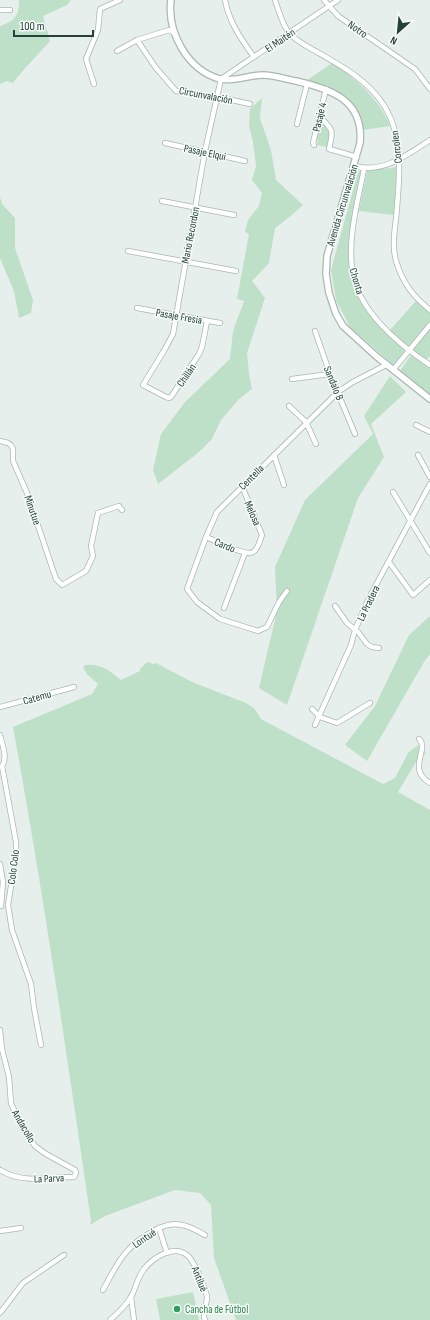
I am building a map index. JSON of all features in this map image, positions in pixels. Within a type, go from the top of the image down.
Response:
[{"type":"street","points":[[94,84],[86,59],[98,30],[100,9],[120,0]]},
{"type":"street","points":[[171,0],[171,19],[174,33],[184,52],[195,64],[207,73],[221,79]]},
{"type":"street","points":[[225,0],[231,22],[254,57]]},
{"type":"street","name":"Corcolen","points":[[275,0],[289,33],[302,43],[356,76],[374,92],[392,121],[397,137],[399,160],[394,252],[397,264],[412,294],[430,310]]},
{"type":"street","name":"Notro","points":[[324,0],[338,16],[415,69],[430,89]]},
{"type":"street","name":"El Maitén","points":[[221,79],[338,0]]},
{"type":"street","points":[[0,10],[10,10]]},
{"type":"street","points":[[117,51],[137,40],[169,30],[174,33]]},
{"type":"street","name":"Circunvalación","points":[[137,40],[156,68],[176,91],[218,97],[250,104]]},
{"type":"street","name":"Avenida Circunvalación","points":[[221,79],[234,79],[263,75],[274,76],[307,84],[340,96],[345,100],[356,116],[360,134],[357,157],[327,256],[326,274],[328,293],[336,314],[343,326],[386,365],[430,400]]},
{"type":"street","name":"Mario Recordon","points":[[143,385],[173,334],[205,151],[221,79]]},
{"type":"street","points":[[298,124],[307,84]]},
{"type":"street","name":"Pasaje 4","points":[[314,145],[313,143],[326,90]]},
{"type":"street","points":[[319,116],[330,127],[332,132],[329,149],[357,157]]},
{"type":"street","points":[[354,166],[364,169],[392,164],[430,140]]},
{"type":"street","name":"Pasaje Elqui","points":[[165,143],[245,161]]},
{"type":"street","name":"Chonta","points":[[364,169],[351,246],[352,270],[360,294],[381,326],[408,350],[430,365]]},
{"type":"street","points":[[162,201],[234,215]]},
{"type":"street","points":[[128,251],[236,271]]},
{"type":"street","name":"Pasaje Fresia","points":[[137,308],[220,323]]},
{"type":"street","name":"Chillán","points":[[143,385],[166,397],[169,398],[172,396],[199,354],[202,347],[207,321]]},
{"type":"street","points":[[393,370],[430,324]]},
{"type":"street","name":"Sandalo B","points":[[315,331],[330,374],[355,434]]},
{"type":"street","name":"Centella","points":[[287,591],[279,602],[267,627],[258,631],[220,619],[197,602],[187,589],[217,512],[306,422],[338,392],[353,382],[386,365]]},
{"type":"street","points":[[292,379],[330,374]]},
{"type":"street","points":[[289,406],[306,422],[316,444]]},
{"type":"street","points":[[416,425],[430,432]]},
{"type":"street","name":"Minutue","points":[[0,441],[11,445],[13,449],[13,461],[26,493],[56,579],[62,585],[86,571],[93,556],[91,546],[98,513],[119,506],[122,510]]},
{"type":"street","points":[[274,455],[284,485]]},
{"type":"street","points":[[418,455],[430,476]]},
{"type":"street","name":"La Pradera","points":[[315,725],[351,645],[355,630],[369,598],[430,484]]},
{"type":"street","name":"Melosa","points":[[242,486],[262,535],[255,551],[252,553],[245,553]]},
{"type":"street","points":[[393,492],[430,553]]},
{"type":"street","name":"Cardo","points":[[206,537],[245,553]]},
{"type":"street","points":[[224,608],[245,553]]},
{"type":"street","points":[[389,562],[413,595],[430,580]]},
{"type":"street","points":[[335,606],[347,623],[360,634],[367,644],[372,647],[379,648]]},
{"type":"street","name":"Catemu","points":[[0,707],[74,687]]},
{"type":"street","points":[[312,709],[320,716],[338,723],[370,703]]},
{"type":"street","name":"Colo Colo","points":[[0,735],[5,756],[5,763],[1,766],[16,849],[8,909],[12,930],[31,984],[41,1045]]},
{"type":"street","points":[[419,739],[426,742],[428,745]]},
{"type":"street","points":[[426,755],[421,769],[423,776],[428,782]]},
{"type":"street","name":"Colo Colo","points":[[0,864],[3,882],[1,906]]},
{"type":"street","name":"Andacollo","points":[[0,1030],[11,1104],[18,1119],[26,1134],[36,1146],[46,1154],[75,1170],[76,1176]]},
{"type":"street","name":"La Parva","points":[[0,1170],[17,1177],[33,1179],[76,1176]]},
{"type":"street","name":"Lontué","points":[[104,1290],[115,1267],[126,1252],[134,1244],[159,1228],[181,1224],[204,1235]]},
{"type":"street","points":[[0,1231],[21,1228]]},
{"type":"street","points":[[110,1320],[131,1297],[138,1279],[144,1269],[153,1260],[167,1253],[159,1228]]},
{"type":"street","name":"Antilué","points":[[167,1253],[174,1251],[181,1252],[187,1255],[192,1261],[207,1297],[203,1312],[205,1320]]},
{"type":"street","points":[[0,1313],[23,1284],[64,1255]]},
{"type":"street","points":[[131,1297],[134,1320]]},
{"type":"green space","points":[[19,0],[71,0],[67,5],[43,16],[50,41],[13,83],[7,81],[0,84],[0,26],[13,20],[17,14]]},
{"type":"green space","points":[[332,63],[366,90],[380,107],[390,126],[363,130],[361,118],[357,109],[351,102],[336,92],[306,81]]},
{"type":"green space","points":[[262,98],[260,118],[271,150],[276,180],[303,205],[275,228],[269,263],[252,281],[265,298],[247,353],[252,389],[239,399],[221,420],[212,439],[199,452],[158,484],[153,470],[161,434],[185,402],[230,359],[233,331],[244,301],[237,299],[249,234],[245,232],[248,220],[259,206],[262,193],[252,180],[256,166],[249,126],[250,109]]},
{"type":"green space","points":[[320,120],[331,133],[327,147],[317,145]]},
{"type":"green space","points":[[397,167],[394,215],[359,211],[367,171]]},
{"type":"green space","points":[[362,171],[350,245],[359,295],[379,326],[403,348],[405,353],[394,365],[350,327],[336,300],[331,270],[358,172]]},
{"type":"green space","points":[[0,197],[2,204],[15,218],[15,248],[33,300],[31,313],[19,318],[14,291],[0,258]]},
{"type":"green space","points":[[416,301],[430,313],[430,321],[409,347],[405,346],[389,331]]},
{"type":"green space","points":[[430,328],[430,356],[426,360],[411,350]]},
{"type":"green space","points":[[411,355],[430,368],[430,395],[400,371]]},
{"type":"green space","points":[[390,376],[406,392],[371,424],[384,457],[358,498],[287,705],[259,688],[277,611],[275,567],[305,500],[373,434],[364,416]]},
{"type":"green space","points":[[430,616],[430,654],[367,761],[345,745],[375,706],[409,635]]},
{"type":"green space","points":[[147,662],[154,664],[156,663],[192,682],[246,703],[254,708],[261,719],[383,784],[395,778],[408,753],[418,745],[426,753],[416,762],[398,792],[430,810],[430,1320],[236,1320],[214,1258],[211,1205],[200,1193],[175,1190],[105,1216],[90,1225],[91,1221],[54,974],[13,727],[92,694],[98,684],[87,674],[83,668],[85,665],[100,666],[121,680],[140,671],[140,669]]},
{"type":"green space","name":"Cancha de Fútbol","points":[[193,1292],[199,1320],[160,1320],[156,1299]]},
{"type":"place","name":"Cancha de Fútbol","points":[[177,1309]]}]
